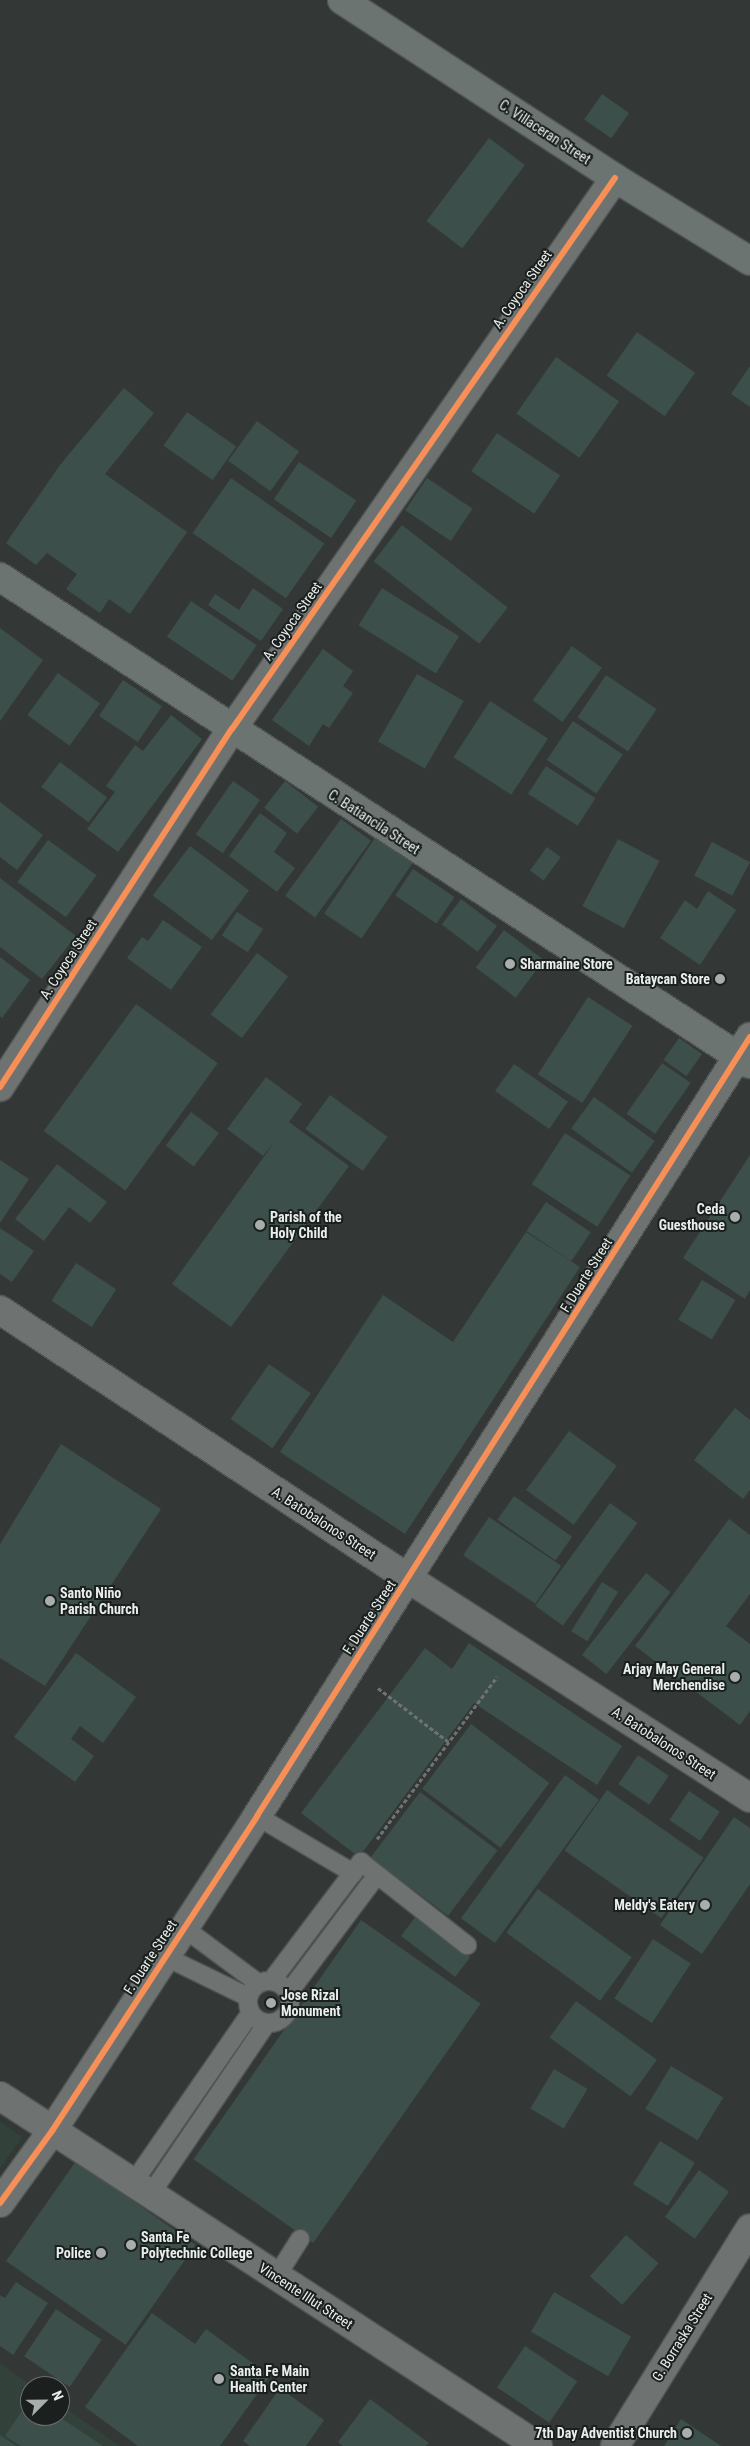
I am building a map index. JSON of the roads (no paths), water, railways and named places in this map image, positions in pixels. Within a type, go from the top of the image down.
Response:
[{"type":"main road","name":"C. Villaceran Street","points":[[342,0],[615,178],[750,261]]},
{"type":"main road","name":"C. Batiancila Street","points":[[0,577],[232,729],[746,1053]]},
{"type":"street","name":"A. Coyoca Street","points":[[0,1087],[232,729],[615,178]]},
{"type":"street","name":"F. Duarte Street","points":[[0,2204],[52,2131],[166,1957],[746,1053]]},
{"type":"street","name":"A. Batobalonos Street","points":[[0,1310],[408,1579],[750,1798]]},
{"type":"street","name":"Vincente Illut Street","points":[[0,2096],[538,2446]]},
{"type":"street","name":"G. Borraska Street","points":[[615,2446],[750,2228]]},
{"type":"lane","points":[[257,1816],[376,1876],[467,1945]]},
{"type":"lane","points":[[142,2189],[257,1993],[357,1868]]},
{"type":"lane","points":[[142,2189],[266,2024],[281,2021],[291,2008],[289,1992],[376,1876]]},
{"type":"lane","points":[[184,1928],[257,1993],[266,2024]]},
{"type":"lane","points":[[166,1957],[257,1993],[289,1992]]},
{"type":"lane","points":[[276,2277],[300,2239]]},
{"type":"place","name":"Sharmaine Store","points":[[510,964]]},
{"type":"place","name":"Bataycan Store","points":[[720,979]]},
{"type":"place","name":"Ceda Guesthouse","points":[[735,1217]]},
{"type":"place","name":"Parish of the Holy Child","points":[[260,1225]]},
{"type":"place","name":"Santo Niño Parish Church","points":[[50,1601]]},
{"type":"place","name":"Arjay May General Merchendise","points":[[735,1677]]},
{"type":"place","name":"Meldy's Eatery","points":[[705,1905]]},
{"type":"place","name":"Jose Rizal Monument","points":[[271,2003]]},
{"type":"place","name":"Santa Fe Polytechnic College","points":[[131,2245]]},
{"type":"place","name":"Police","points":[[101,2253]]},
{"type":"place","name":"Santa Fe Main Health Center","points":[[219,2379]]},
{"type":"place","name":"7th Day Adventist Church","points":[[687,2433]]}]
